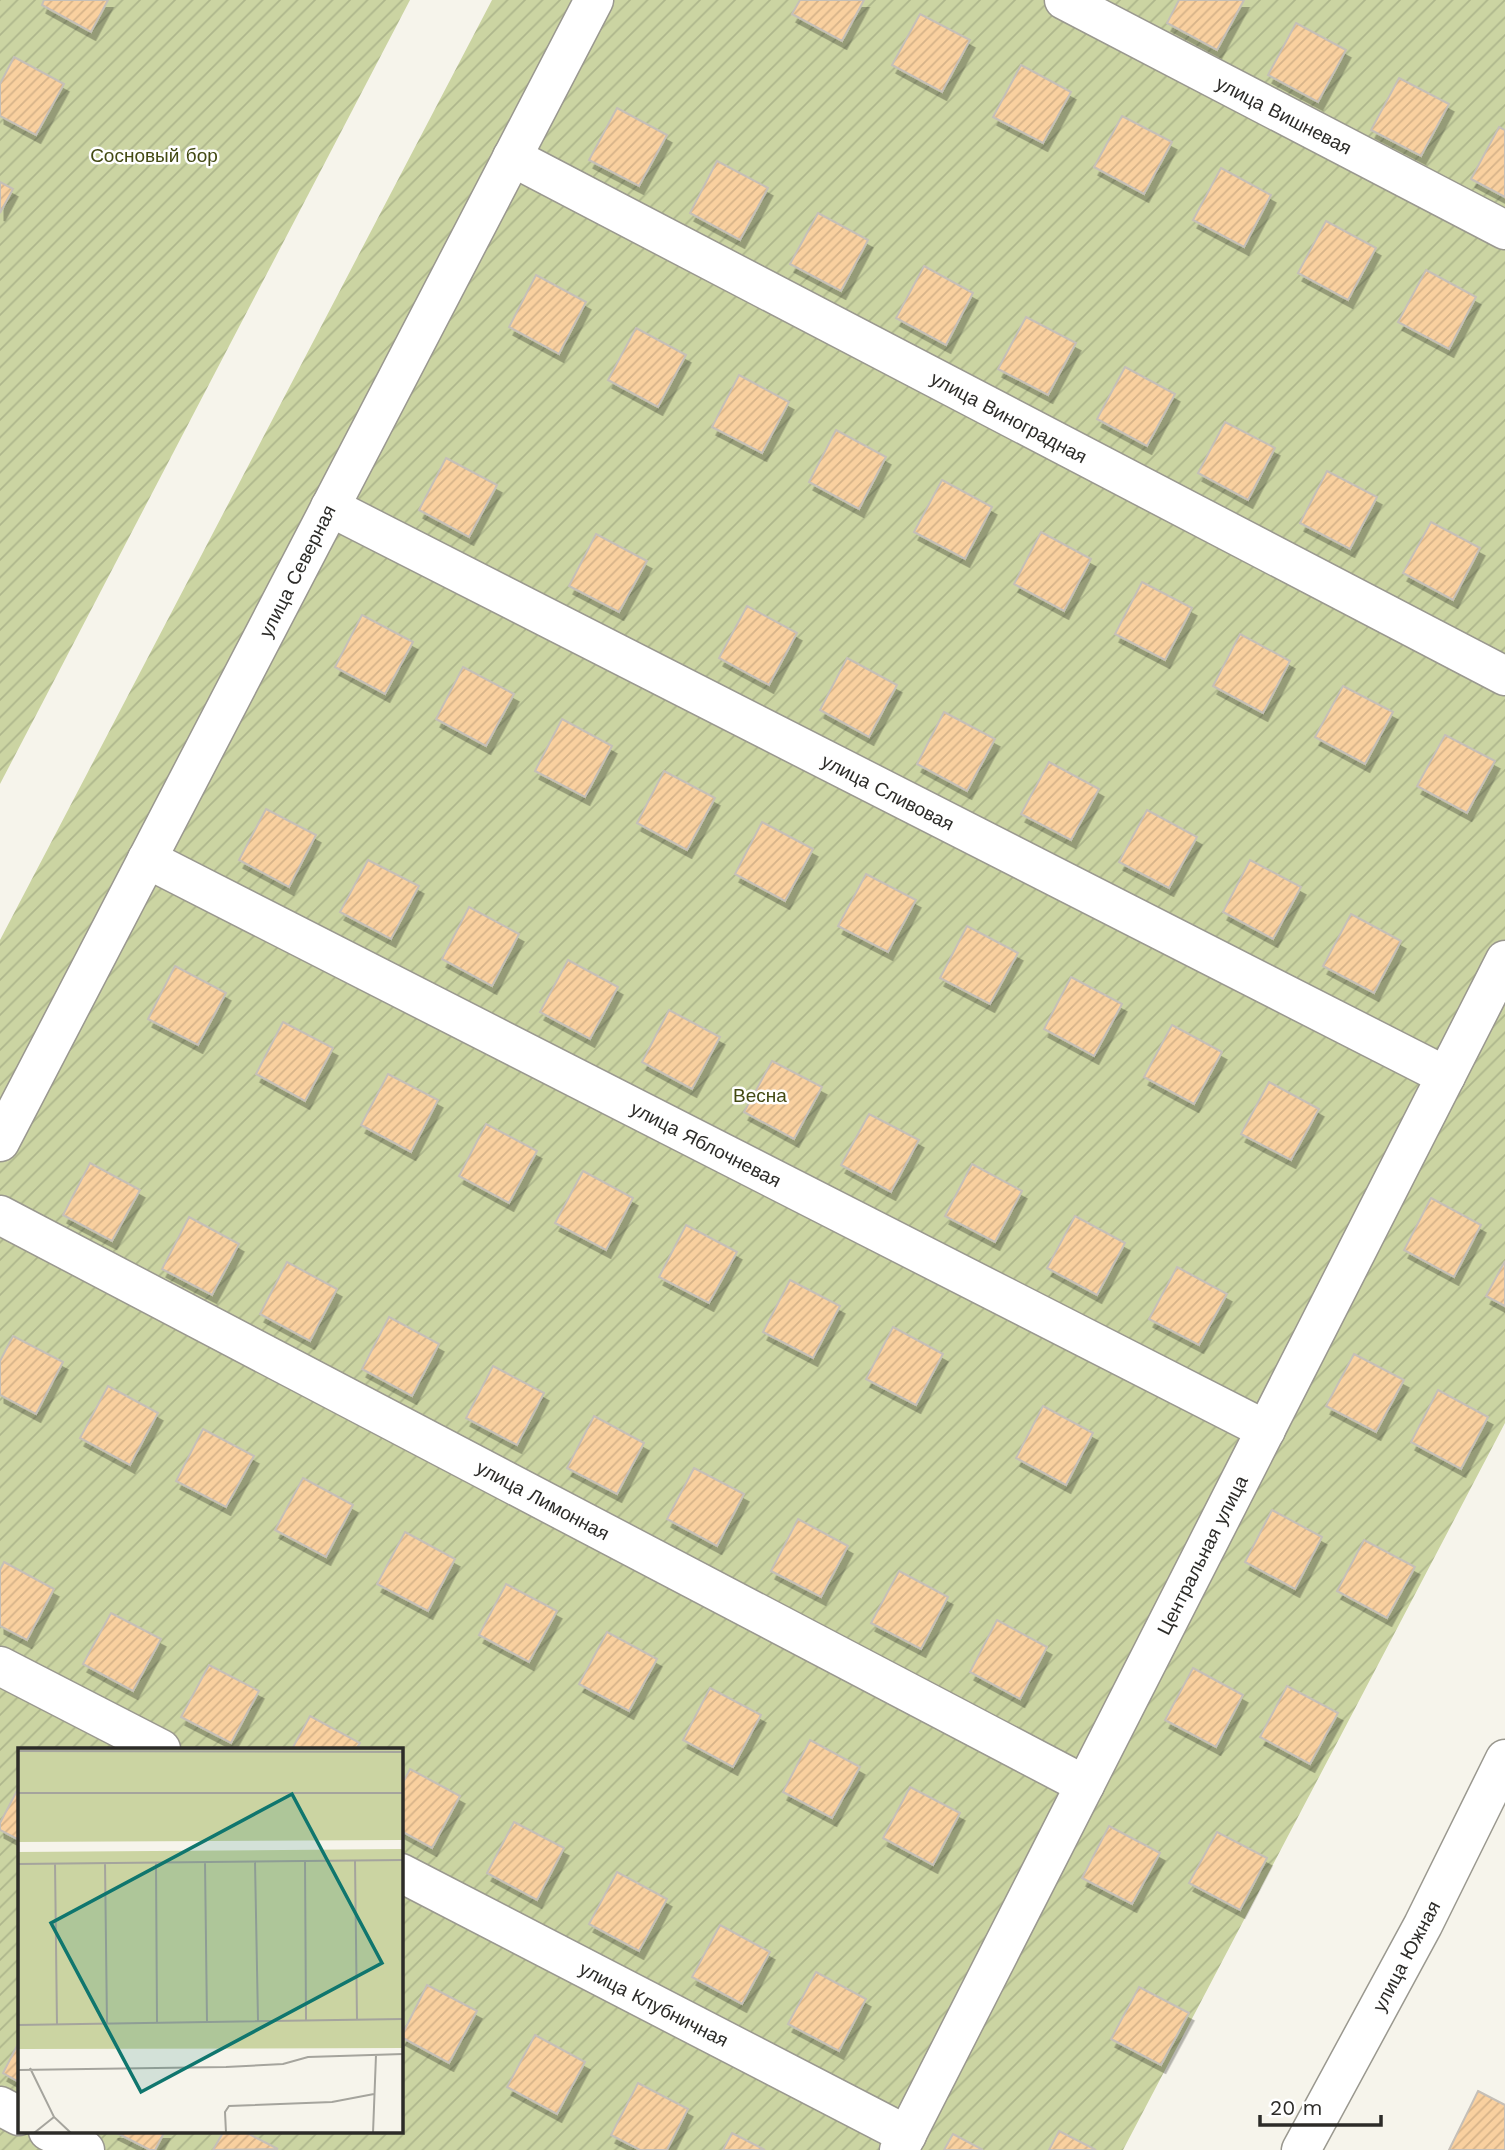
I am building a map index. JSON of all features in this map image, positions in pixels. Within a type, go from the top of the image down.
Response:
[{"type":"street","name":"улица Северная","points":[[0,1142],[594,0]]},
{"type":"street","name":"улица Вишневая","points":[[1064,0],[1505,230]]},
{"type":"street","name":"улица Виноградная","points":[[512,157],[1505,676]]},
{"type":"street","name":"улица Сливовая","points":[[330,508],[1446,1076]]},
{"type":"street","name":"улица Яблочневая","points":[[147,859],[1266,1430]]},
{"type":"street","name":"Центральная улица","points":[[903,2142],[1505,960]]},
{"type":"street","name":"улица Лимонная","points":[[0,1215],[1085,1785]]},
{"type":"street","points":[[0,1666],[159,1748]]},
{"type":"street","name":"улица Южная","points":[[1301,2150],[1423,1925],[1505,1759]]},
{"type":"street","name":"улица Клубничная","points":[[402,1874],[903,2142]]},
{"type":"street","points":[[0,2106],[18,2115]]},
{"type":"street","points":[[50,2132],[85,2150]]},
{"type":"green space","name":"Сосновый бор","points":[[0,0],[410,0],[0,784]]},
{"type":"green space","name":"Весна","points":[[492,0],[1505,0],[1505,1423],[1123,2150],[0,2150],[0,940]]},
{"type":"building","points":[[44,0],[108,0],[91,32],[42,5]]},
{"type":"building","points":[[800,0],[864,0],[842,41],[792,14]]},
{"type":"building","points":[[1179,0],[1244,0],[1217,50],[1167,23]]},
{"type":"building","points":[[920,14],[970,40],[942,92],[892,65]]},
{"type":"building","points":[[1296,23],[1346,50],[1318,102],[1268,75]]},
{"type":"building","points":[[14,57],[64,84],[36,135],[0,116],[0,84]]},
{"type":"building","points":[[1021,65],[1071,92],[1043,143],[993,117]]},
{"type":"building","points":[[1399,78],[1449,104],[1421,156],[1371,130]]},
{"type":"building","points":[[617,108],[667,135],[639,186],[589,160]]},
{"type":"building","points":[[1122,116],[1172,142],[1144,194],[1094,167]]},
{"type":"building","points":[[1499,127],[1505,130],[1505,197],[1471,179]]},
{"type":"building","points":[[717,161],[768,188],[740,240],[690,213]]},
{"type":"building","points":[[1221,168],[1271,195],[1244,247],[1193,220]]},
{"type":"building","points":[[0,182],[13,189],[0,213]]},
{"type":"building","points":[[818,213],[868,240],[841,291],[790,264]]},
{"type":"building","points":[[1326,221],[1376,248],[1348,300],[1298,273]]},
{"type":"building","points":[[924,266],[973,293],[946,345],[896,318]]},
{"type":"building","points":[[1426,270],[1476,297],[1449,349],[1398,322]]},
{"type":"building","points":[[536,275],[586,302],[559,354],[509,327]]},
{"type":"building","points":[[1026,317],[1076,343],[1048,395],[998,369]]},
{"type":"building","points":[[636,328],[686,355],[658,407],[608,380]]},
{"type":"building","points":[[1125,367],[1175,394],[1147,446],[1097,419]]},
{"type":"building","points":[[739,375],[789,402],[762,453],[712,427]]},
{"type":"building","points":[[1225,422],[1275,448],[1248,500],[1198,473]]},
{"type":"building","points":[[836,430],[886,457],[859,509],[809,482]]},
{"type":"building","points":[[446,458],[497,485],[469,537],[419,510]]},
{"type":"building","points":[[1327,471],[1377,497],[1350,549],[1300,523]]},
{"type":"building","points":[[942,480],[992,507],[965,559],[914,532]]},
{"type":"building","points":[[1431,522],[1480,548],[1453,600],[1403,573]]},
{"type":"building","points":[[1041,532],[1091,559],[1064,611],[1014,584]]},
{"type":"building","points":[[596,534],[647,561],[619,612],[569,586]]},
{"type":"building","points":[[1142,582],[1192,608],[1165,660],[1115,634]]},
{"type":"building","points":[[747,606],[797,633],[769,685],[719,658]]},
{"type":"building","points":[[362,615],[413,642],[385,694],[335,667]]},
{"type":"building","points":[[1240,634],[1290,661],[1263,713],[1213,686]]},
{"type":"building","points":[[847,658],[897,685],[869,737],[820,710]]},
{"type":"building","points":[[463,667],[514,694],[486,746],[436,719]]},
{"type":"building","points":[[1343,686],[1393,712],[1365,764],[1315,737]]},
{"type":"building","points":[[944,712],[995,739],[967,791],[917,764]]},
{"type":"building","points":[[562,719],[612,746],[585,797],[535,771]]},
{"type":"building","points":[[1445,735],[1495,761],[1467,813],[1417,786]]},
{"type":"building","points":[[1049,762],[1099,789],[1071,840],[1021,814]]},
{"type":"building","points":[[664,771],[715,798],[687,850],[637,823]]},
{"type":"building","points":[[266,809],[316,835],[289,887],[239,860]]},
{"type":"building","points":[[1147,810],[1197,837],[1169,888],[1119,862]]},
{"type":"building","points":[[762,822],[813,849],[785,901],[735,874]]},
{"type":"building","points":[[368,860],[419,886],[391,939],[340,912]]},
{"type":"building","points":[[1250,860],[1301,887],[1273,939],[1223,912]]},
{"type":"building","points":[[866,874],[916,900],[888,952],[838,926]]},
{"type":"building","points":[[469,907],[519,934],[492,986],[442,959]]},
{"type":"building","points":[[1351,914],[1401,941],[1374,993],[1323,966]]},
{"type":"building","points":[[967,926],[1018,953],[990,1004],[940,978]]},
{"type":"building","points":[[568,960],[618,987],[590,1039],[540,1012]]},
{"type":"building","points":[[175,966],[226,993],[198,1045],[148,1019]]},
{"type":"building","points":[[1071,977],[1122,1004],[1094,1056],[1044,1029]]},
{"type":"building","points":[[669,1010],[720,1037],[692,1089],[642,1062]]},
{"type":"building","points":[[283,1022],[333,1048],[305,1101],[256,1074]]},
{"type":"building","points":[[1172,1025],[1222,1052],[1194,1104],[1144,1077]]},
{"type":"building","points":[[772,1061],[822,1087],[794,1139],[744,1112]]},
{"type":"building","points":[[388,1074],[438,1100],[411,1152],[361,1125]]},
{"type":"building","points":[[1269,1082],[1319,1109],[1291,1160],[1241,1134]]},
{"type":"building","points":[[869,1114],[919,1140],[891,1192],[841,1165]]},
{"type":"building","points":[[486,1124],[537,1151],[509,1203],[459,1176]]},
{"type":"building","points":[[90,1163],[140,1190],[112,1241],[63,1215]]},
{"type":"building","points":[[972,1164],[1022,1191],[995,1242],[945,1216]]},
{"type":"building","points":[[583,1171],[633,1198],[606,1250],[555,1223]]},
{"type":"building","points":[[1431,1198],[1481,1225],[1454,1277],[1404,1250]]},
{"type":"building","points":[[1075,1216],[1125,1243],[1097,1295],[1047,1268]]},
{"type":"building","points":[[189,1217],[239,1244],[212,1295],[162,1269]]},
{"type":"building","points":[[686,1225],[737,1252],[709,1303],[659,1277]]},
{"type":"building","points":[[1505,1261],[1505,1306],[1486,1296]]},
{"type":"building","points":[[287,1262],[337,1289],[310,1341],[260,1314]]},
{"type":"building","points":[[1177,1267],[1227,1294],[1199,1345],[1149,1319]]},
{"type":"building","points":[[790,1280],[840,1306],[813,1358],[763,1332]]},
{"type":"building","points":[[389,1317],[439,1344],[412,1396],[362,1369]]},
{"type":"building","points":[[893,1327],[943,1354],[916,1405],[866,1379]]},
{"type":"building","points":[[13,1336],[63,1362],[36,1414],[0,1395],[0,1361]]},
{"type":"building","points":[[1354,1354],[1404,1380],[1376,1432],[1326,1406]]},
{"type":"building","points":[[493,1366],[544,1393],[517,1445],[466,1418]]},
{"type":"building","points":[[108,1386],[158,1413],[130,1465],[80,1438]]},
{"type":"building","points":[[1438,1390],[1488,1417],[1461,1469],[1411,1442]]},
{"type":"building","points":[[1043,1406],[1093,1433],[1066,1485],[1016,1458]]},
{"type":"building","points":[[594,1416],[644,1443],[617,1494],[567,1468]]},
{"type":"building","points":[[203,1429],[254,1456],[226,1507],[176,1481]]},
{"type":"building","points":[[694,1468],[744,1494],[717,1546],[667,1519]]},
{"type":"building","points":[[303,1478],[353,1505],[326,1557],[275,1530]]},
{"type":"building","points":[[1272,1510],[1322,1537],[1295,1589],[1245,1562]]},
{"type":"building","points":[[798,1519],[848,1546],[821,1597],[771,1571]]},
{"type":"building","points":[[405,1532],[455,1559],[428,1611],[377,1584]]},
{"type":"building","points":[[1364,1540],[1415,1567],[1387,1618],[1337,1591]]},
{"type":"building","points":[[4,1562],[54,1589],[27,1640],[0,1626],[0,1570]]},
{"type":"building","points":[[899,1571],[948,1597],[921,1649],[871,1623]]},
{"type":"building","points":[[506,1584],[557,1611],[529,1662],[479,1635]]},
{"type":"building","points":[[111,1613],[161,1639],[133,1691],[83,1664]]},
{"type":"building","points":[[997,1620],[1047,1647],[1020,1699],[970,1672]]},
{"type":"building","points":[[607,1632],[657,1659],[629,1711],[579,1684]]},
{"type":"building","points":[[209,1665],[259,1691],[231,1743],[181,1717]]},
{"type":"building","points":[[1193,1668],[1243,1695],[1216,1747],[1165,1720]]},
{"type":"building","points":[[1287,1686],[1338,1713],[1310,1764],[1260,1737]]},
{"type":"building","points":[[710,1688],[761,1715],[733,1767],[683,1740]]},
{"type":"building","points":[[310,1716],[360,1743],[357,1748],[293,1748]]},
{"type":"building","points":[[810,1740],[860,1767],[832,1818],[783,1792]]},
{"type":"building","points":[[410,1769],[460,1796],[432,1848],[402,1832],[402,1784]]},
{"type":"building","points":[[910,1787],[960,1813],[933,1865],[883,1838]]},
{"type":"building","points":[[18,1789],[18,1839],[0,1830],[0,1823]]},
{"type":"building","points":[[514,1822],[564,1848],[537,1900],[487,1873]]},
{"type":"building","points":[[1109,1826],[1160,1853],[1132,1904],[1082,1878]]},
{"type":"building","points":[[1217,1832],[1267,1858],[1240,1910],[1189,1883]]},
{"type":"building","points":[[617,1872],[667,1899],[639,1951],[589,1924]]},
{"type":"building","points":[[720,1925],[770,1952],[742,2004],[692,1977]]},
{"type":"building","points":[[816,1972],[866,1999],[839,2051],[788,2024]]},
{"type":"building","points":[[427,1985],[477,2011],[449,2063],[402,2038]]},
{"type":"building","points":[[1139,1987],[1189,2013],[1161,2065],[1111,2039]]},
{"type":"building","points":[[535,2035],[585,2062],[557,2114],[507,2087]]},
{"type":"building","points":[[18,2044],[18,2081],[3,2073]]},
{"type":"building","points":[[638,2083],[688,2109],[667,2150],[640,2150],[611,2135]]},
{"type":"building","points":[[1478,2091],[1505,2105],[1505,2150],[1449,2150]]},
{"type":"building","points":[[1059,2131],[1096,2150],[1049,2150]]},
{"type":"building","points":[[115,2132],[164,2132],[155,2150]]},
{"type":"building","points":[[223,2132],[245,2132],[278,2149],[213,2150]]},
{"type":"building","points":[[732,2133],[765,2150],[723,2150]]},
{"type":"building","points":[[953,2134],[983,2150],[944,2150]]}]
